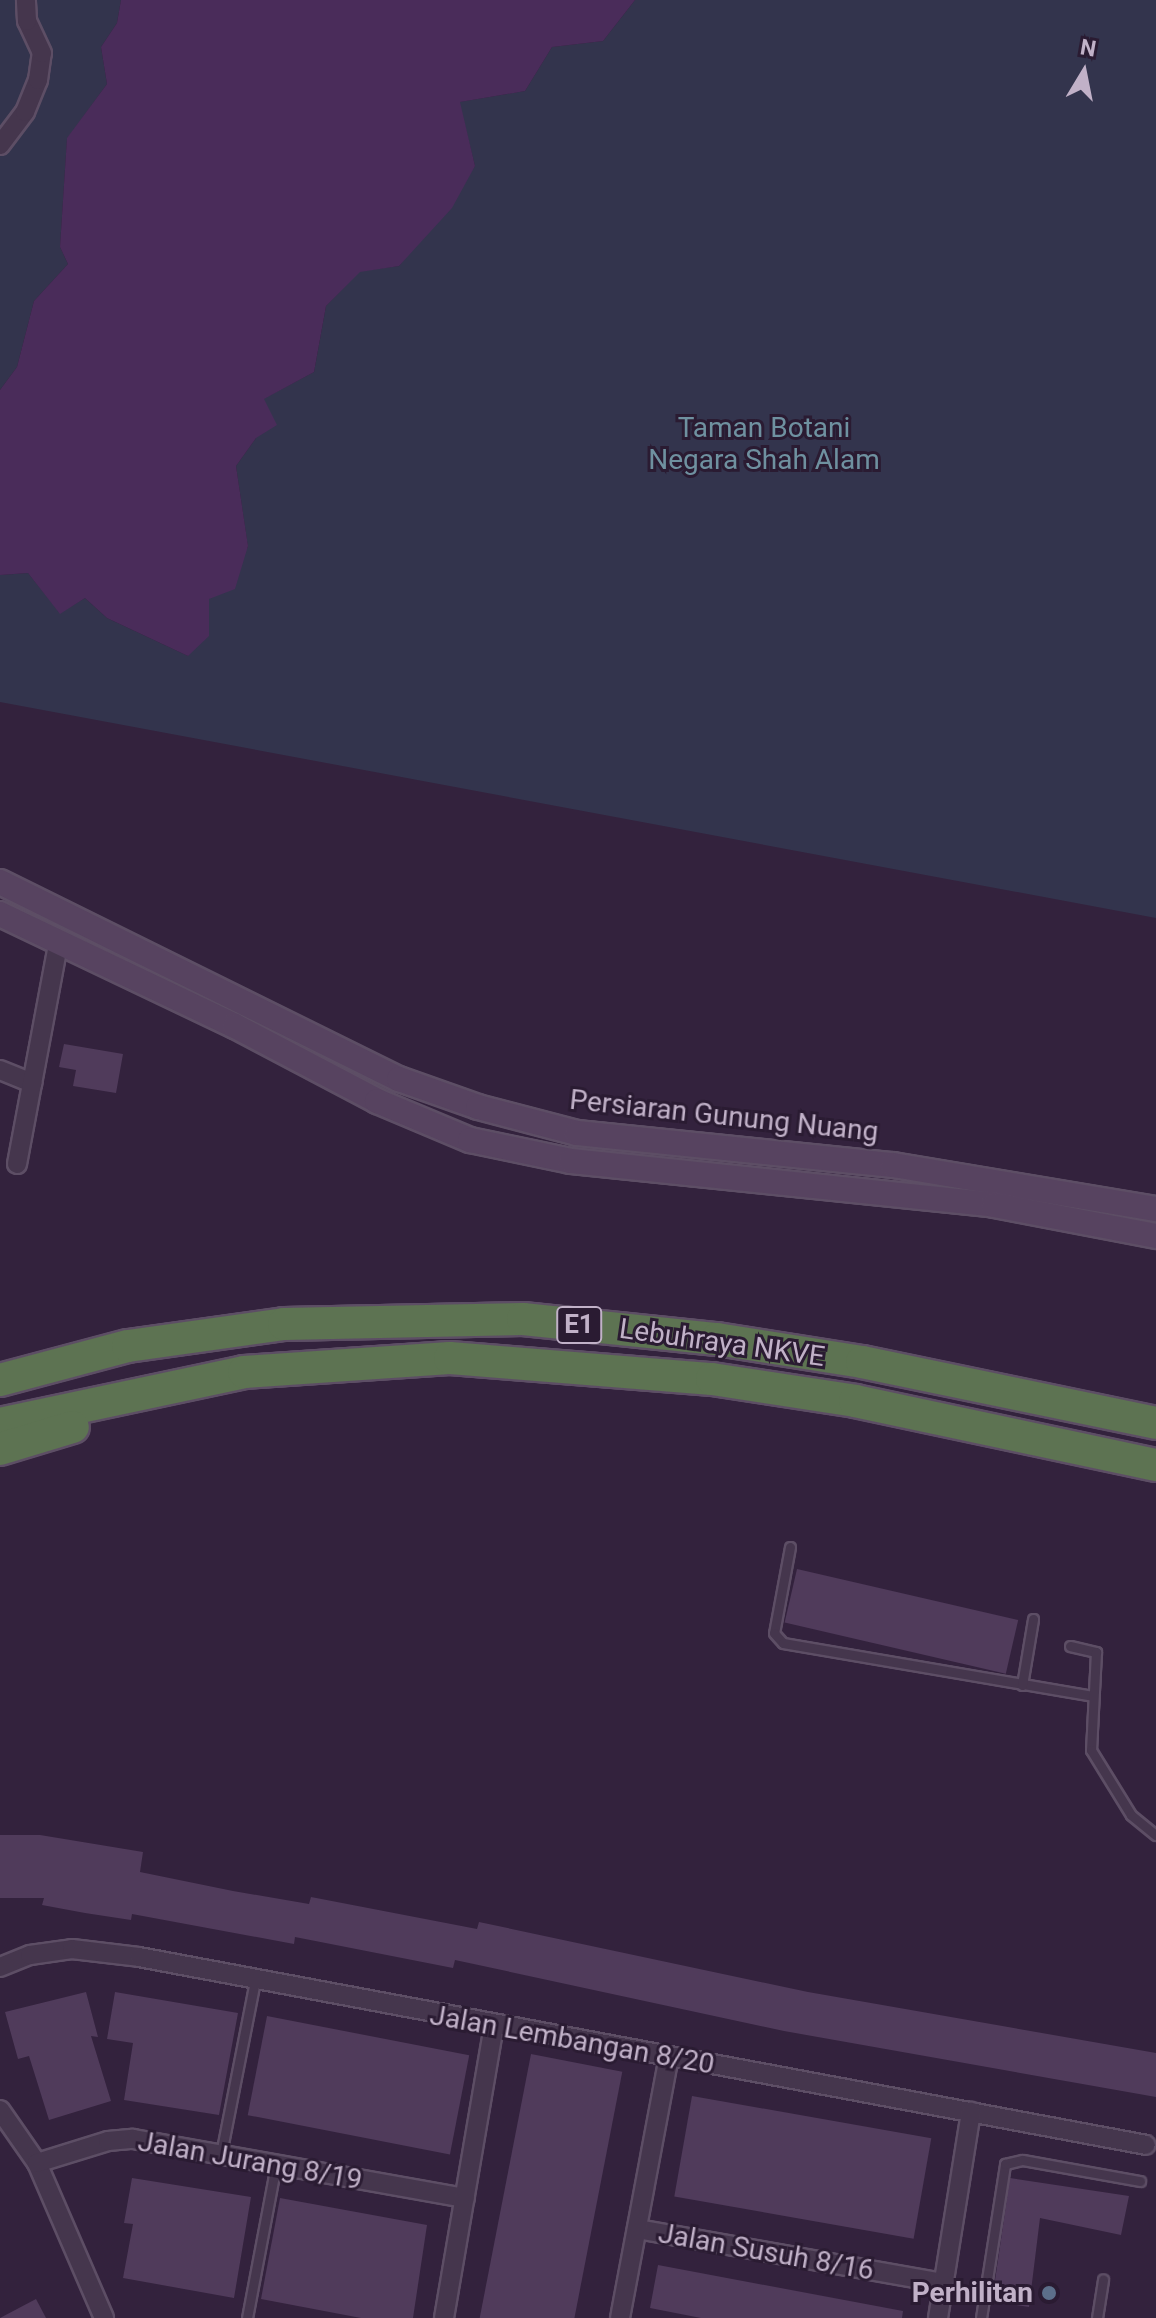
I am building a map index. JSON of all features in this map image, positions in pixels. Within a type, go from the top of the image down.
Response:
[{"type":"highway","name":"Lebuhraya NKVE","points":[[0,1380],[128,1346],[256,1327],[393,1318],[523,1319],[717,1339],[847,1359],[1156,1423]]},
{"type":"highway","name":"Lebuhraya NKVE","points":[[0,1424],[244,1372],[450,1358],[624,1369],[855,1401],[1156,1465]]},
{"type":"highway","points":[[0,1449],[244,1372]]},
{"type":"street","points":[[0,145],[25,112],[38,80],[42,53],[27,21],[26,0]]},
{"type":"street","name":"Persiaran Gunung Nuang","points":[[0,882],[399,1079],[478,1107],[577,1133],[893,1165],[1156,1209]]},
{"type":"street","points":[[0,914],[59,940],[377,1101],[470,1140],[571,1161],[994,1205],[1156,1236]]},
{"type":"street","points":[[17,1164],[59,940]]},
{"type":"street","points":[[0,1070],[32,1083]]},
{"type":"street","name":"Jalan Lembangan 8/20","points":[[0,1967],[30,1955],[72,1949],[1146,2145]]},
{"type":"street","points":[[444,2318],[494,2025]]},
{"type":"street","points":[[620,2318],[669,2057]]},
{"type":"street","points":[[0,2110],[37,2163],[104,2318]]},
{"type":"street","points":[[938,2318],[971,2112]]},
{"type":"street","name":"Jalan Jurang 8/19","points":[[37,2163],[108,2141],[133,2139],[465,2198]]},
{"type":"street","name":"Jalan Susuh 8/16","points":[[637,2229],[943,2283]]},
{"type":"lane","points":[[790,1547],[774,1633],[783,1643],[1092,1696]]},
{"type":"lane","points":[[1022,1685],[1033,1619]]},
{"type":"lane","points":[[1070,1646],[1096,1652],[1091,1750],[1131,1815],[1156,1835]]},
{"type":"lane","points":[[221,2155],[255,1981]]},
{"type":"lane","points":[[981,2318],[1005,2164],[1023,2160],[1140,2181]]},
{"type":"lane","points":[[247,2318],[276,2165]]},
{"type":"lane","points":[[1097,2318],[1103,2279]]},
{"type":"green space","points":[[0,0],[121,0],[117,23],[101,47],[107,84],[67,139],[60,247],[68,264],[34,301],[17,367],[0,390]]},
{"type":"green space","name":"Taman Botani Negara Shah Alam","points":[[635,0],[1156,0],[1156,918],[0,702],[0,575],[28,573],[60,613],[85,598],[107,618],[188,656],[209,599],[248,547],[236,466],[256,438],[263,399],[314,372],[326,306],[360,271],[399,266],[475,166],[459,102],[525,91],[552,47],[603,41]]},
{"type":"shaded area","points":[[121,0],[635,0],[603,41],[552,47],[525,91],[460,102],[475,166],[452,208],[399,266],[360,272],[326,306],[314,372],[264,399],[277,425],[256,438],[236,466],[248,546],[235,589],[209,599],[209,636],[188,656],[107,618],[85,598],[60,614],[28,573],[0,575],[0,390],[17,367],[34,301],[68,264],[60,247],[67,138],[107,84],[101,47],[117,23]]},
{"type":"building","points":[[64,1044],[123,1054],[116,1093],[73,1086],[76,1070],[59,1067]]},
{"type":"building","points":[[797,1569],[1018,1620],[1006,1674],[785,1623]]},
{"type":"building","points":[[0,1835],[40,1835],[143,1852],[140,1872],[233,1891],[309,1904],[311,1897],[477,1929],[479,1922],[808,1992],[1156,2053],[1156,2097],[784,2031],[455,1960],[453,1968],[295,1937],[294,1944],[132,1914],[131,1920],[85,1913],[42,1905],[44,1898],[0,1898]]},
{"type":"building","points":[[86,1992],[98,2037],[91,2036],[111,2101],[49,2120],[29,2056],[18,2059],[5,2012]]},
{"type":"building","points":[[115,1992],[238,2013],[219,2115],[124,2100],[133,2043],[107,2039]]},
{"type":"building","points":[[267,2016],[469,2055],[450,2154],[248,2115]]},
{"type":"building","points":[[531,2054],[622,2072],[574,2318],[480,2318]]},
{"type":"building","points":[[692,2096],[931,2138],[914,2239],[674,2196]]},
{"type":"building","points":[[132,2178],[251,2197],[234,2298],[123,2278],[133,2224],[124,2223]]},
{"type":"building","points":[[1010,2178],[1129,2196],[1121,2235],[1040,2218],[1029,2307],[992,2301]]},
{"type":"building","points":[[280,2198],[427,2225],[413,2318],[361,2318],[261,2299]]},
{"type":"building","points":[[658,2265],[903,2311],[902,2318],[701,2318],[650,2308]]},
{"type":"building","points":[[36,2299],[46,2318],[0,2318]]},
{"type":"place","name":"Perhilitan","points":[[1049,2293]]}]
